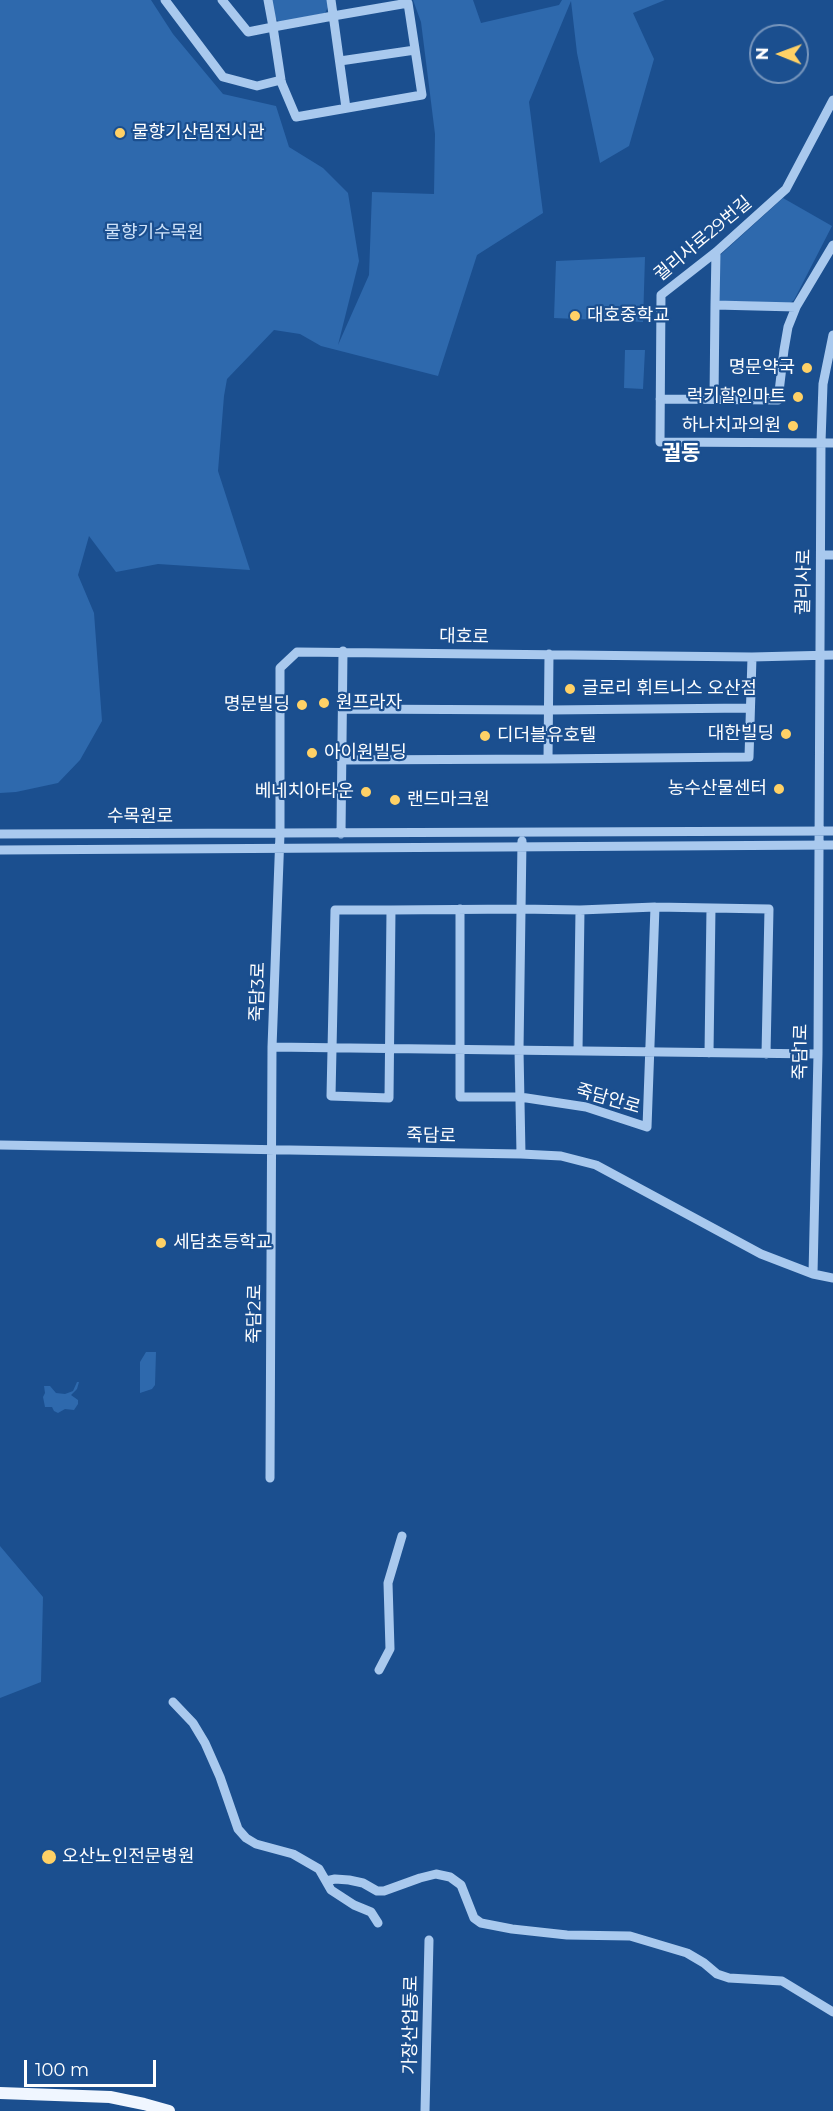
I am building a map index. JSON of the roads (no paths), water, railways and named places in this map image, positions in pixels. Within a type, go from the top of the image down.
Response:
[{"type":"main road","points":[[0,2093],[110,2097],[144,2103],[169,2111]]},
{"type":"street","points":[[165,0],[223,77],[257,86],[281,80]]},
{"type":"street","points":[[222,0],[248,32],[273,27],[333,16],[408,3],[422,95],[296,117],[281,80],[273,27],[268,0]]},
{"type":"street","points":[[331,0],[346,108]]},
{"type":"street","points":[[340,61],[415,50]]},
{"type":"street","name":"궐리사로29번길","points":[[821,442],[660,441],[661,295],[716,252],[786,189],[833,100]]},
{"type":"street","points":[[660,399],[778,400],[788,327],[796,307],[833,245]]},
{"type":"street","points":[[714,399],[716,252]]},
{"type":"street","points":[[715,305],[796,307]]},
{"type":"street","name":"궐리사로","points":[[819,831],[821,442],[823,384],[833,335]]},
{"type":"street","points":[[821,442],[833,443]]},
{"type":"street","points":[[821,555],[833,555]]},
{"type":"street","points":[[341,834],[343,651]]},
{"type":"street","name":"대호로","points":[[280,834],[280,668],[297,652],[752,657],[833,655]]},
{"type":"street","points":[[548,759],[549,654]]},
{"type":"street","points":[[341,760],[749,757],[752,657]]},
{"type":"street","points":[[342,709],[749,708]]},
{"type":"street","name":"죽담1로","points":[[813,1274],[818,1054],[819,831]]},
{"type":"street","name":"수목원로","points":[[0,834],[833,831]]},
{"type":"street","points":[[521,1154],[519,1050],[522,833]]},
{"type":"street","name":"죽담3로","points":[[272,1150],[272,1047],[280,834]]},
{"type":"street","name":"수목원로","points":[[0,850],[833,845]]},
{"type":"street","points":[[391,910],[389,1098],[331,1096],[335,910],[520,909],[580,910],[655,907],[769,909],[766,1054]]},
{"type":"street","name":"죽담안로","points":[[460,909],[460,1097],[520,1097],[586,1107],[647,1127],[655,907]]},
{"type":"street","points":[[709,1053],[711,908]]},
{"type":"street","points":[[578,1051],[580,910]]},
{"type":"street","points":[[272,1047],[818,1054]]},
{"type":"street","name":"죽담로","points":[[0,1145],[561,1156],[596,1165],[714,1226],[761,1254],[813,1274],[833,1278]]},
{"type":"street","name":"죽담2로","points":[[270,1478],[272,1150]]},
{"type":"street","points":[[379,1670],[390,1649],[388,1583],[402,1536]]},
{"type":"street","points":[[173,1702],[193,1723],[205,1743],[220,1777],[238,1829],[246,1838],[256,1844],[293,1854],[319,1869],[331,1890],[354,1905],[371,1912],[378,1923]]},
{"type":"street","points":[[326,1881],[350,1880],[363,1883],[377,1891],[384,1891],[436,1874],[450,1877],[461,1885],[474,1918],[481,1923],[567,1935],[630,1936],[687,1953],[717,1974],[729,1977],[782,1980],[833,2012]]},
{"type":"street","name":"가장산업동로","points":[[425,2111],[429,1940]]},
{"type":"place","name":"물향기산림전시관","points":[[120,133]]},
{"type":"place","name":"대호중학교","points":[[575,316]]},
{"type":"place","name":"명문약국","points":[[807,368]]},
{"type":"place","name":"럭키할인마트","points":[[798,397]]},
{"type":"place","name":"하나치과의원","points":[[793,426]]},
{"type":"place","name":"글로리 휘트니스 오산점","points":[[570,689]]},
{"type":"place","name":"원프라자","points":[[324,703]]},
{"type":"place","name":"명문빌딩","points":[[302,705]]},
{"type":"place","name":"대한빌딩","points":[[786,734]]},
{"type":"place","name":"디더블유호텔","points":[[485,736]]},
{"type":"place","name":"아이원빌딩","points":[[312,753]]},
{"type":"place","name":"농수산물센터","points":[[779,789]]},
{"type":"place","name":"베네치아타운","points":[[366,792]]},
{"type":"place","name":"랜드마크원","points":[[395,800]]},
{"type":"place","name":"세담초등학교","points":[[161,1243]]},
{"type":"place","name":"오산노인전문병원","points":[[49,1857]]},
{"type":"district","name":"궐동","points":[[681,454]]},
{"type":"park label","name":"물향기수목원","points":[[154,233]]}]
